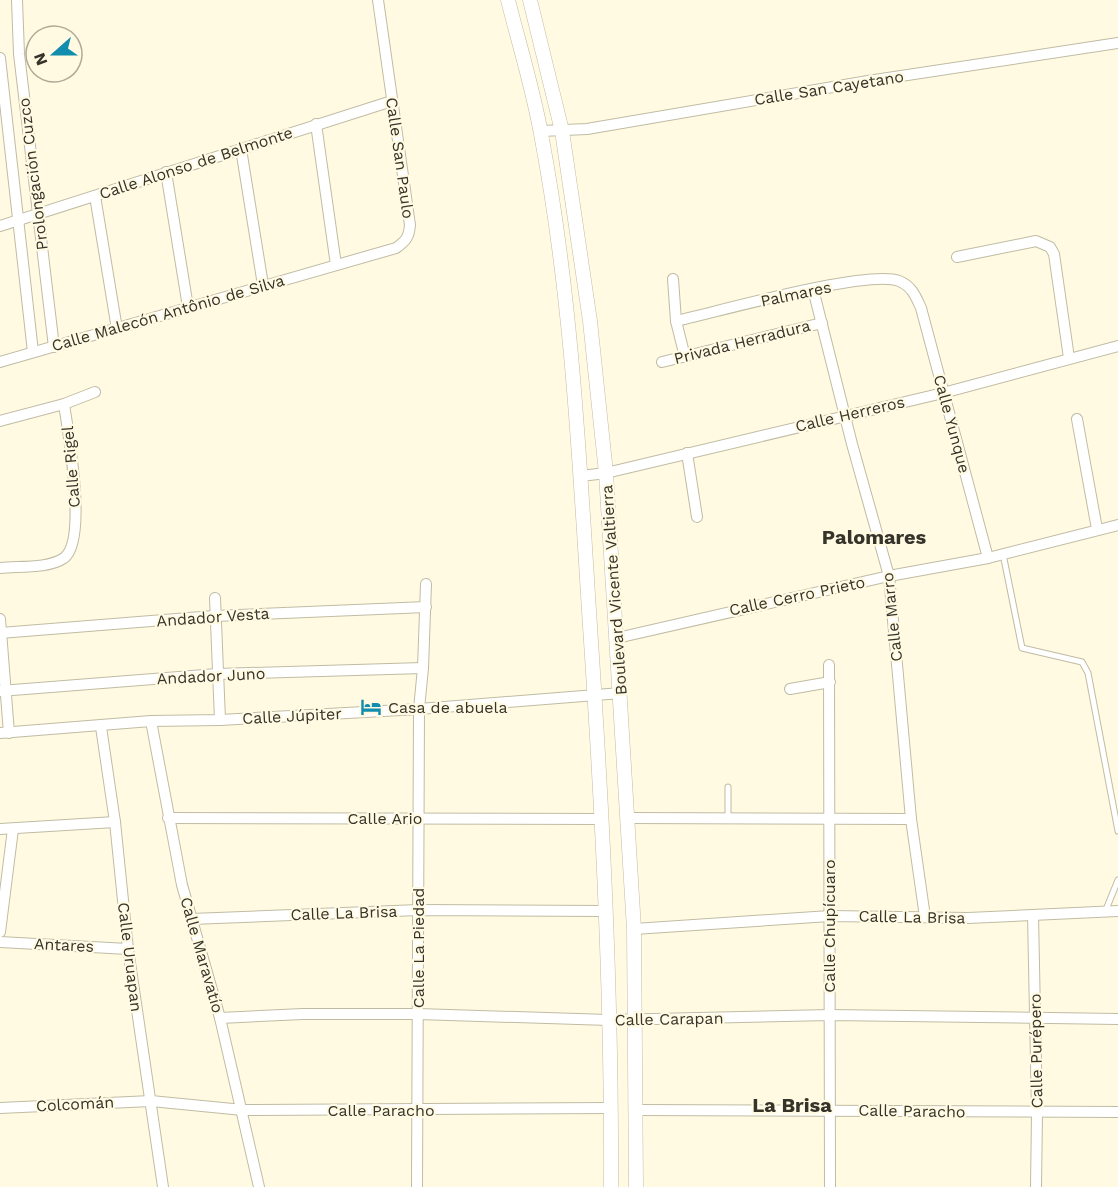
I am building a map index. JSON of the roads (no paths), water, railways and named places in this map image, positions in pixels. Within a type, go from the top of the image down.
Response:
[{"type":"main road","name":"Boulevard Vicente Valtierra","points":[[530,0],[562,131],[590,321],[606,473],[621,693],[633,929],[636,1187]]},
{"type":"main road","name":"Boulevard Vicente Valtierra","points":[[512,1],[541,130],[563,273],[581,476],[603,819],[611,1187]]},
{"type":"street","name":"Prolongación Cuzco","points":[[17,0],[19,54],[54,347]]},
{"type":"street","name":"Calle San Paulo","points":[[336,265],[396,248],[410,236],[378,0]]},
{"type":"street","name":"Calle San Cayetano","points":[[541,130],[562,131],[1118,43]]},
{"type":"street","name":"Prolongación Cuzco","points":[[0,58],[33,352]]},
{"type":"street","name":"Calle Alonso de Belmonte","points":[[0,226],[392,101]]},
{"type":"street","points":[[316,124],[336,265]]},
{"type":"street","points":[[241,149],[262,285]]},
{"type":"street","points":[[166,172],[188,307]]},
{"type":"street","points":[[95,196],[117,328]]},
{"type":"street","points":[[957,257],[1036,241],[1047,244],[1054,254],[1065,359]]},
{"type":"street","name":"Calle Malecón Antônio de Silva","points":[[0,362],[336,265]]},
{"type":"street","points":[[673,279],[676,321],[685,357]]},
{"type":"street","name":"Palmares","points":[[676,321],[813,289],[886,279],[901,282],[914,292]]},
{"type":"street","name":"Calle Marro","points":[[813,289],[852,444],[890,576],[912,819],[925,917]]},
{"type":"street","name":"Calle Yunque","points":[[914,292],[921,308],[988,558]]},
{"type":"street","name":"Privada Herradura","points":[[662,362],[822,323]]},
{"type":"street","name":"Calle Herreros","points":[[581,476],[606,473],[943,393],[1118,346]]},
{"type":"street","points":[[0,421],[64,404],[95,392]]},
{"type":"street","name":"Calle Rigel","points":[[0,568],[60,560],[70,550],[75,530],[76,497],[64,404]]},
{"type":"street","points":[[1077,419],[1097,529]]},
{"type":"street","points":[[687,453],[697,517]]},
{"type":"street","name":"Calle Cerro Prieto","points":[[617,638],[890,576],[988,558],[1118,525]]},
{"type":"street","name":"Calle La Piedad","points":[[417,1187],[418,709],[423,668],[426,584]]},
{"type":"street","points":[[215,598],[220,720]]},
{"type":"street","name":"Andador Vesta","points":[[0,633],[214,616],[426,607]]},
{"type":"street","points":[[0,619],[4,733]]},
{"type":"street","name":"Calle Chupícuaro","points":[[829,665],[830,1187]]},
{"type":"street","name":"Andador Juno","points":[[3,691],[217,674],[423,668]]},
{"type":"street","points":[[790,689],[830,682]]},
{"type":"street","name":"Calle Júpiter","points":[[4,733],[101,727],[151,721],[220,720],[418,709],[621,693]]},
{"type":"street","name":"Calle Maravatío","points":[[151,721],[168,818],[191,919],[220,1018],[259,1187]]},
{"type":"street","name":"Calle Uruapan","points":[[101,727],[115,822],[128,948],[163,1187]]},
{"type":"street","name":"Calle Ario","points":[[168,818],[603,819]]},
{"type":"street","points":[[628,818],[912,819]]},
{"type":"street","points":[[0,829],[115,822]]},
{"type":"street","points":[[0,932],[14,829]]},
{"type":"street","name":"Calle La Brisa","points":[[191,919],[419,910],[606,911]]},
{"type":"street","name":"Calle La Brisa","points":[[633,929],[830,916],[968,918],[1118,911]]},
{"type":"street","name":"Calle Purépero","points":[[1033,915],[1036,1019],[1036,1187]]},
{"type":"street","name":"Antares","points":[[0,942],[128,948]]},
{"type":"street","name":"Calle Carapan","points":[[220,1018],[303,1014],[418,1014],[609,1020],[830,1015],[1118,1019]]},
{"type":"street","name":"Colcomán","points":[[0,1108],[151,1101]]},
{"type":"street","name":"Calle Paracho","points":[[151,1101],[243,1110],[611,1108]]},
{"type":"street","name":"Calle Paracho","points":[[634,1110],[1118,1112]]},
{"type":"lane","points":[[1003,553],[1022,648],[1082,662],[1088,673],[1118,831]]},
{"type":"lane","points":[[728,820],[729,787]]},
{"type":"lane","points":[[1105,912],[1118,880]]},
{"type":"place","name":"Casa de abuela","points":[[371,707]]},
{"type":"district","name":"Palomares","points":[[874,537]]},
{"type":"district","name":"La Brisa","points":[[792,1105]]}]
